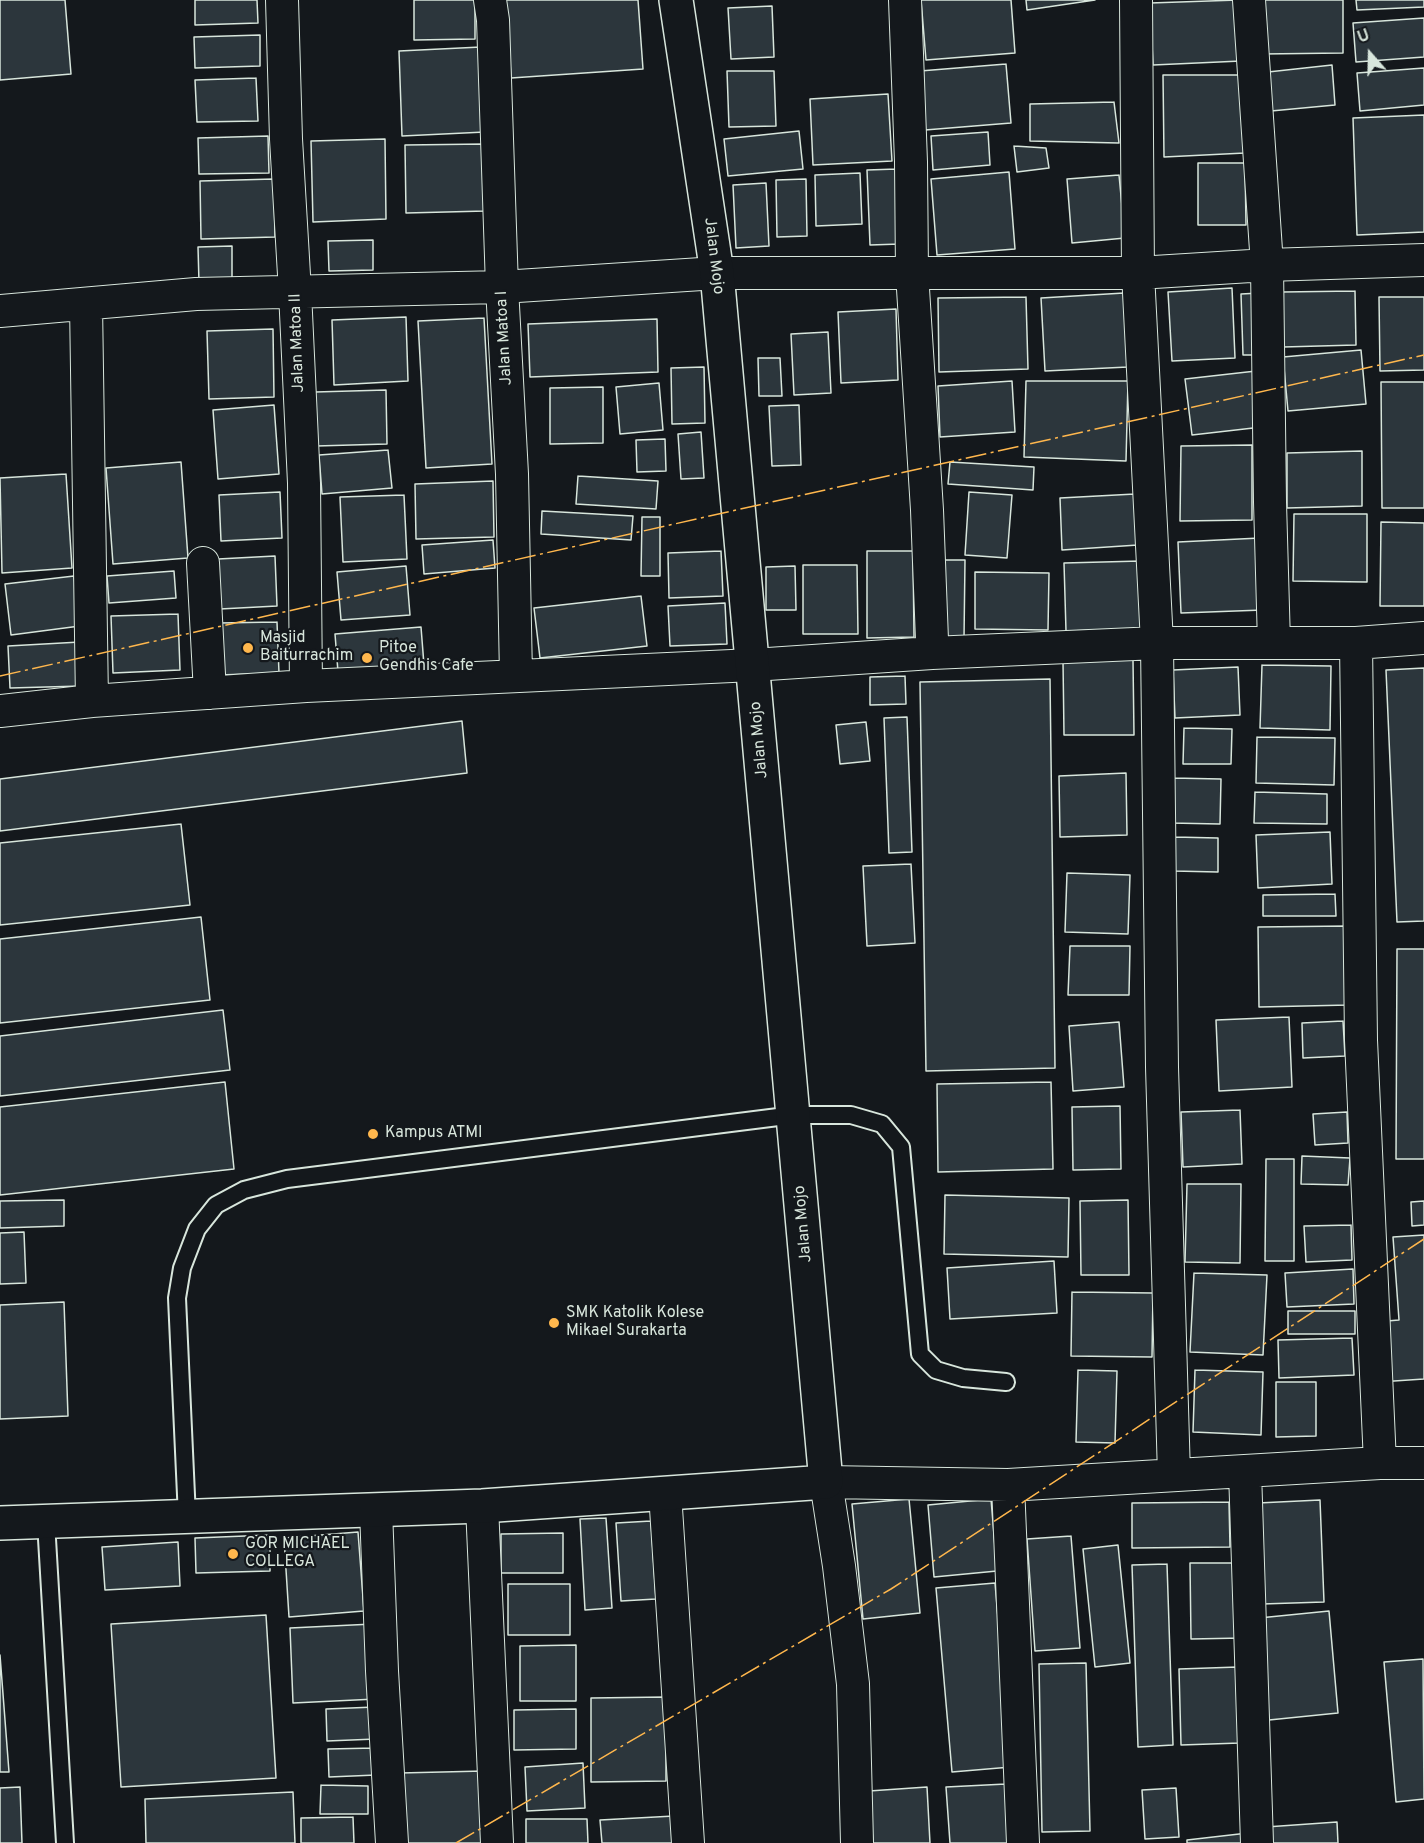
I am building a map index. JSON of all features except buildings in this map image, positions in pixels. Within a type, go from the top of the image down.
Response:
[{"type":"street","name":"Jalan Matoa II","points":[[282,0],[286,139],[296,292],[303,483],[306,686]]},
{"type":"street","name":"Jalan Matoa I","points":[[490,0],[493,20],[502,287],[512,474],[516,676]]},
{"type":"street","name":"Jalan Mojo","points":[[676,0],[717,273],[826,1482]]},
{"type":"street","points":[[905,0],[911,162],[912,273],[927,510],[932,640]]},
{"type":"street","points":[[1136,0],[1138,273],[1157,642],[1162,1067],[1174,1475]]},
{"type":"street","points":[[1249,0],[1267,265],[1274,643]]},
{"type":"street","points":[[0,311],[196,294],[502,287],[717,273],[1138,273],[1267,265],[1424,260]]},
{"type":"street","points":[[86,304],[93,701]]},
{"type":"street","points":[[203,563],[210,693]]},
{"type":"street","points":[[0,711],[93,701],[306,686],[753,665],[1157,642],[1356,644],[1424,638]]},
{"type":"street","points":[[1356,644],[1361,1040],[1380,1463]]},
{"type":"street","points":[[0,1523],[482,1506],[826,1482],[1008,1485],[1380,1463],[1424,1463]]},
{"type":"street","points":[[1245,1471],[1257,1843]]},
{"type":"street","points":[[826,1482],[853,1684],[857,1843]]},
{"type":"street","points":[[1008,1485],[1023,1843]]},
{"type":"street","points":[[665,1493],[688,1843]]},
{"type":"street","points":[[482,1506],[497,1843]]},
{"type":"street","points":[[376,1510],[392,1843]]},
{"type":"lane","points":[[187,1517],[177,1298],[182,1268],[197,1229],[216,1205],[244,1190],[287,1179],[794,1115],[851,1115],[882,1124],[901,1147],[920,1354],[936,1370],[963,1378],[1006,1382]]},
{"type":"lane","points":[[46,1522],[65,1843]]},
{"type":"power","points":[[0,676],[1424,355]]},
{"type":"power","points":[[456,1843],[891,1589],[1424,1239]]},
{"type":"place","name":"Masjid Baiturrachim","points":[[248,648]]},
{"type":"place","name":"Pitoe Gendhis Cafe","points":[[367,658]]},
{"type":"place","name":"Kampus ATMI","points":[[373,1134]]},
{"type":"place","name":"SMK Katolik Kolese Mikael Surakarta","points":[[554,1323]]},
{"type":"place","name":"GOR MICHAEL COLLEGA","points":[[233,1554]]}]
